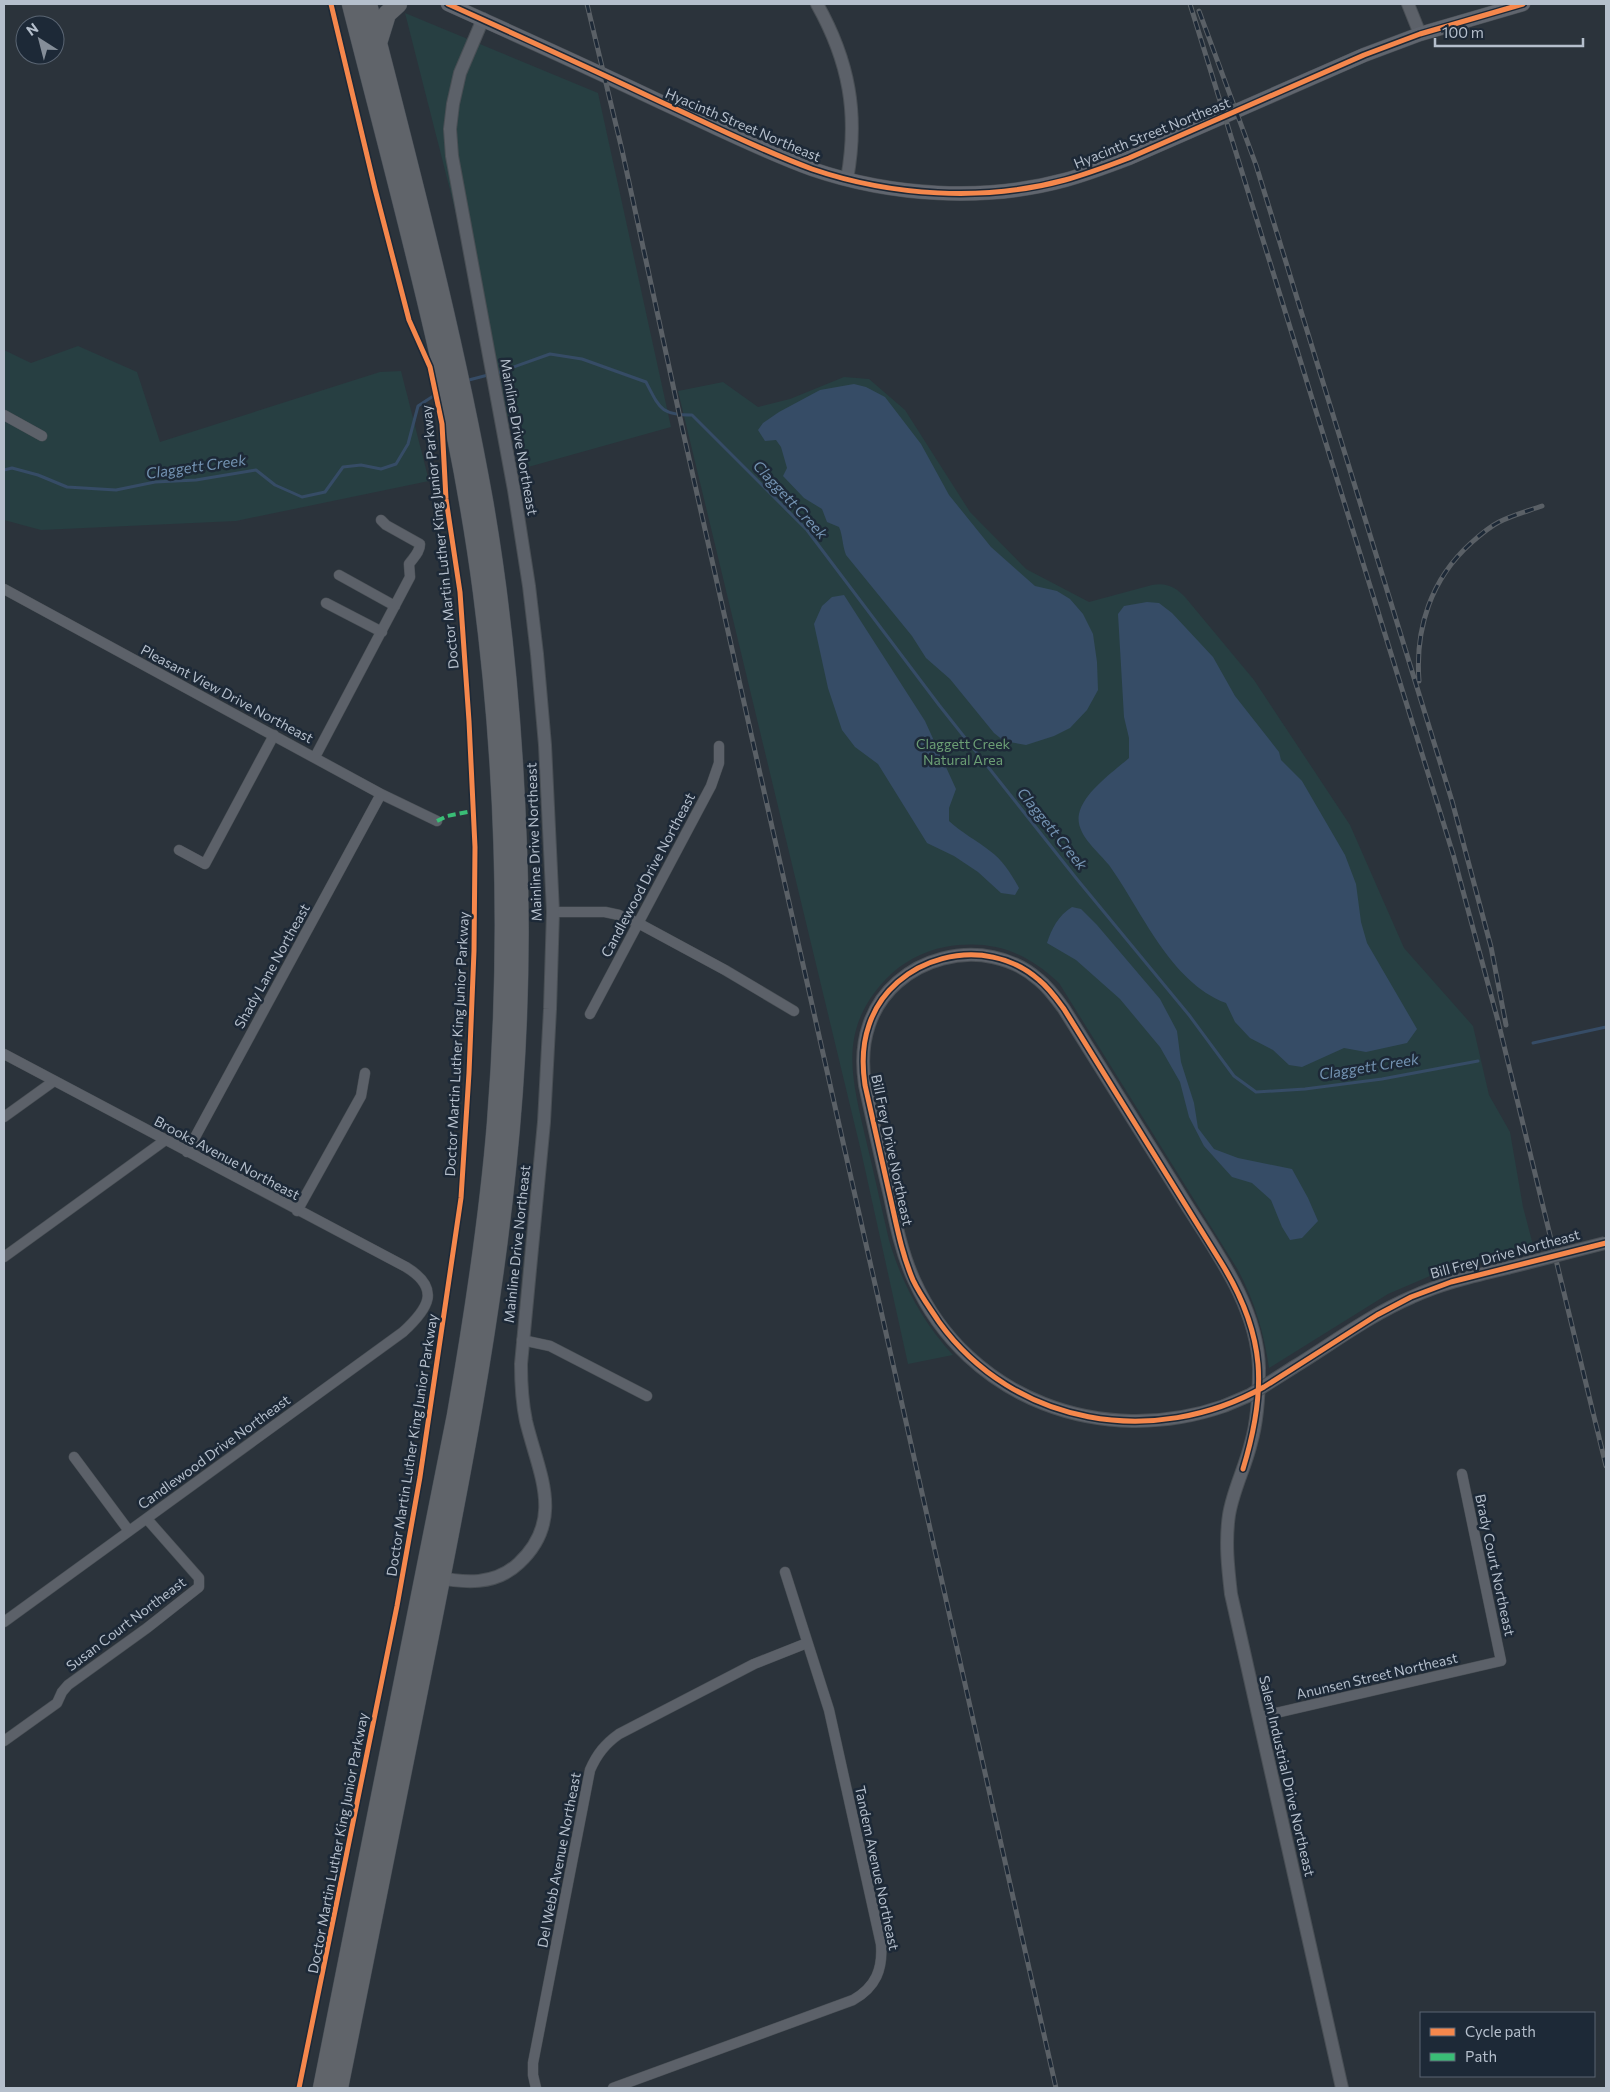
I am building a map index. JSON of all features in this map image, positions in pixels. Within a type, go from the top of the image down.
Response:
[{"type":"highway","name":"Doctor Martin Luther King Junior Parkway","points":[[351,4],[448,355]]},
{"type":"highway","name":"Doctor Martin Luther King Junior Parkway","points":[[339,2088],[432,1577],[472,1322],[486,1220],[496,1124],[504,957],[501,808],[493,697],[482,591],[460,418],[448,355],[368,4]]},
{"type":"highway","points":[[378,43],[387,14],[398,4]]},
{"type":"highway","name":"Doctor Martin Luther King Junior Parkway","points":[[322,2088],[432,1577]]},
{"type":"main road","name":"Hyacinth Street Northeast","points":[[448,4],[750,144],[814,169],[846,179],[912,191],[949,193],[998,192],[1064,180],[1129,158],[1351,61],[1420,34],[1523,4]]},
{"type":"street","points":[[817,4],[837,43],[851,97],[852,138],[846,179]]},
{"type":"street","points":[[1408,4],[1420,34]]},
{"type":"street","name":"Mainline Drive Northeast","points":[[432,1577],[456,1581],[484,1581],[501,1576],[511,1570],[534,1547],[540,1533],[547,1504],[544,1486],[526,1421],[521,1390],[522,1340],[544,1122],[550,1009],[553,912],[545,745],[537,654],[519,517],[456,185],[450,129],[460,73],[483,19]]},
{"type":"street","points":[[4,415],[42,436]]},
{"type":"street","points":[[315,757],[410,577],[409,564],[418,553],[420,544],[386,525],[381,520]]},
{"type":"street","points":[[339,575],[395,606]]},
{"type":"street","name":"Pleasant View Drive Northeast","points":[[4,589],[381,794],[437,821]]},
{"type":"street","points":[[326,603],[382,632]]},
{"type":"street","points":[[179,850],[205,864],[274,735]]},
{"type":"street","name":"Candlewood Drive Northeast","points":[[590,1014],[713,781],[719,764],[719,746]]},
{"type":"street","name":"Shady Lane Northeast","points":[[187,1152],[381,794]]},
{"type":"street","points":[[553,912],[605,912],[638,923],[794,1011]]},
{"type":"street","name":"Bill Frey Drive Northeast","points":[[1243,1469],[1255,1428],[1258,1402],[1258,1356],[1246,1311],[1236,1288],[1218,1256],[1064,1009],[1053,993],[1039,979],[1021,967],[998,958],[972,954],[956,956],[929,962],[912,971],[889,991],[877,1008],[869,1024],[862,1064],[865,1085],[904,1254],[914,1281],[924,1300],[961,1348],[997,1379],[1039,1402],[1075,1414],[1128,1422],[1157,1421],[1185,1417],[1224,1406],[1250,1394],[1294,1367],[1377,1316],[1411,1297],[1451,1282],[1606,1243]]},
{"type":"street","name":"Brooks Avenue Northeast","points":[[4,1054],[164,1141],[411,1270],[424,1283],[428,1294]]},
{"type":"street","points":[[298,1211],[361,1096],[365,1073]]},
{"type":"street","points":[[4,1117],[54,1081]]},
{"type":"street","points":[[4,1257],[164,1141]]},
{"type":"street","name":"Candlewood Drive Northeast","points":[[4,1622],[403,1332],[423,1312],[428,1294]]},
{"type":"street","points":[[522,1340],[550,1346],[647,1396]]},
{"type":"street","points":[[74,1457],[129,1531]]},
{"type":"street","name":"Salem Industrial Drive Northeast","points":[[1243,1469],[1229,1517],[1226,1541],[1231,1594],[1342,2088]]},
{"type":"street","name":"Brady Court Northeast","points":[[1462,1474],[1501,1661]]},
{"type":"street","name":"Susan Court Northeast","points":[[4,1740],[57,1703],[68,1685],[147,1628],[199,1587],[198,1578],[147,1519]]},
{"type":"street","name":"Tandem Avenue Northeast","points":[[613,2088],[853,2000],[868,1989],[880,1970],[881,1944],[833,1727],[815,1663],[785,1572]]},
{"type":"street","name":"Del Webb Avenue Northeast","points":[[536,2088],[533,2063],[590,1770],[594,1759],[608,1742],[619,1734],[754,1664],[807,1643]]},
{"type":"street","name":"Anunsen Street Northeast","points":[[1259,1717],[1501,1661]]},
{"type":"green space","points":[[405,13],[598,93],[671,427],[521,469]]},
{"type":"green space","points":[[78,346],[137,372],[160,442],[380,372],[401,371],[429,481],[236,521],[41,530],[4,520],[4,350],[31,363]]},
{"type":"green space","name":"Claggett Creek Natural Area","points":[[844,377],[869,379],[905,410],[970,512],[1026,569],[1089,602],[1152,585],[1162,584],[1174,588],[1185,597],[1254,680],[1350,825],[1404,948],[1473,1026],[1489,1095],[1510,1132],[1523,1207],[1534,1249],[1437,1273],[1388,1294],[1269,1368],[1258,1318],[1238,1270],[1059,983],[1033,963],[1020,955],[1006,950],[992,946],[977,945],[945,947],[913,958],[886,979],[870,998],[860,1017],[854,1036],[852,1056],[856,1096],[894,1256],[914,1301],[932,1329],[953,1355],[908,1364],[861,1151],[678,391],[723,382],[758,407],[790,399]]},
{"type":"water","points":[[854,384],[866,387],[885,397],[921,444],[949,495],[991,547],[1035,586],[1057,591],[1070,599],[1083,614],[1093,634],[1098,690],[1087,710],[1070,728],[1054,736],[1026,745],[1004,741],[994,733],[950,679],[926,658],[912,636],[846,555],[839,527],[827,522],[822,509],[804,498],[783,476],[787,468],[781,447],[776,440],[765,441],[758,430],[763,423],[779,412],[820,390]]},
{"type":"water","points":[[844,595],[925,721],[956,789],[949,808],[949,821],[994,854],[1003,863],[1019,888],[1015,895],[1001,893],[978,872],[954,856],[927,843],[878,764],[855,747],[842,730],[828,688],[814,624],[822,606],[832,597]]},
{"type":"water","points":[[1147,602],[1159,603],[1172,613],[1213,657],[1235,696],[1279,752],[1281,760],[1302,781],[1345,855],[1356,884],[1361,922],[1367,943],[1417,1029],[1407,1043],[1366,1052],[1344,1048],[1302,1067],[1289,1065],[1273,1050],[1250,1038],[1235,1022],[1226,1003],[1206,993],[1173,962],[1109,865],[1084,835],[1079,821],[1082,806],[1093,790],[1129,758],[1129,738],[1124,717],[1118,614],[1124,606]]},
{"type":"water","points":[[1072,907],[1081,909],[1097,925],[1160,999],[1177,1031],[1181,1062],[1194,1103],[1198,1128],[1214,1149],[1238,1158],[1292,1169],[1318,1221],[1302,1238],[1290,1240],[1282,1227],[1271,1200],[1252,1183],[1232,1177],[1204,1146],[1189,1117],[1180,1082],[1160,1047],[1120,999],[1076,960],[1047,943],[1056,923]]},
{"type":"waterway","name":"Claggett Creek","points":[[494,374],[550,354],[582,359],[646,382],[663,409],[674,414],[692,415],[807,530],[939,705],[1076,878],[1189,1015],[1234,1076],[1256,1092],[1305,1089],[1382,1079],[1478,1061]]},
{"type":"waterway","name":"Claggett Creek","points":[[465,381],[488,375]]},
{"type":"waterway","name":"Claggett Creek","points":[[4,470],[12,468],[38,475],[67,487],[116,490],[155,482],[196,480],[256,470],[275,485],[302,497],[325,492],[343,467],[361,465],[381,469],[396,464],[408,444],[418,406],[441,391]]},
{"type":"waterway","name":"Claggett Creek","points":[[1533,1043],[1606,1027]]},
{"type":"railway","points":[[587,4],[622,150],[684,436],[1056,2088]]},
{"type":"railway","points":[[1190,4],[1453,854],[1498,1021],[1606,1466]]},
{"type":"railway","points":[[1199,11],[1256,165],[1452,801],[1491,947],[1506,1025]]},
{"type":"railway","points":[[1419,681],[1418,661],[1423,624],[1428,606],[1445,572],[1471,543],[1492,526],[1510,517],[1542,506]]},
{"type":"marked path","points":[[437,821],[447,816],[473,811]]},
{"type":"cycle path","points":[[299,2088],[397,1606],[420,1477],[461,1198],[474,951],[475,847],[469,721],[460,592],[446,499],[442,424],[430,367],[409,320],[375,189],[331,4]]},
{"type":"cycle path","points":[[448,4],[736,137],[812,169],[873,185],[938,193],[970,193],[1034,187],[1089,173],[1129,158],[1364,55],[1420,34],[1523,4]]},
{"type":"cycle path","points":[[1243,1469],[1251,1440],[1256,1414],[1259,1388],[1258,1364],[1247,1315],[1237,1290],[1222,1264],[1064,1009],[1039,980],[1017,965],[993,957],[968,955],[942,959],[919,968],[898,982],[881,1001],[869,1025],[865,1040],[863,1070],[902,1248],[909,1269],[922,1296],[939,1322],[970,1357],[1006,1385],[1046,1405],[1088,1417],[1133,1421],[1177,1418],[1222,1406],[1264,1387],[1377,1315],[1411,1297],[1451,1282],[1606,1243]]}]
